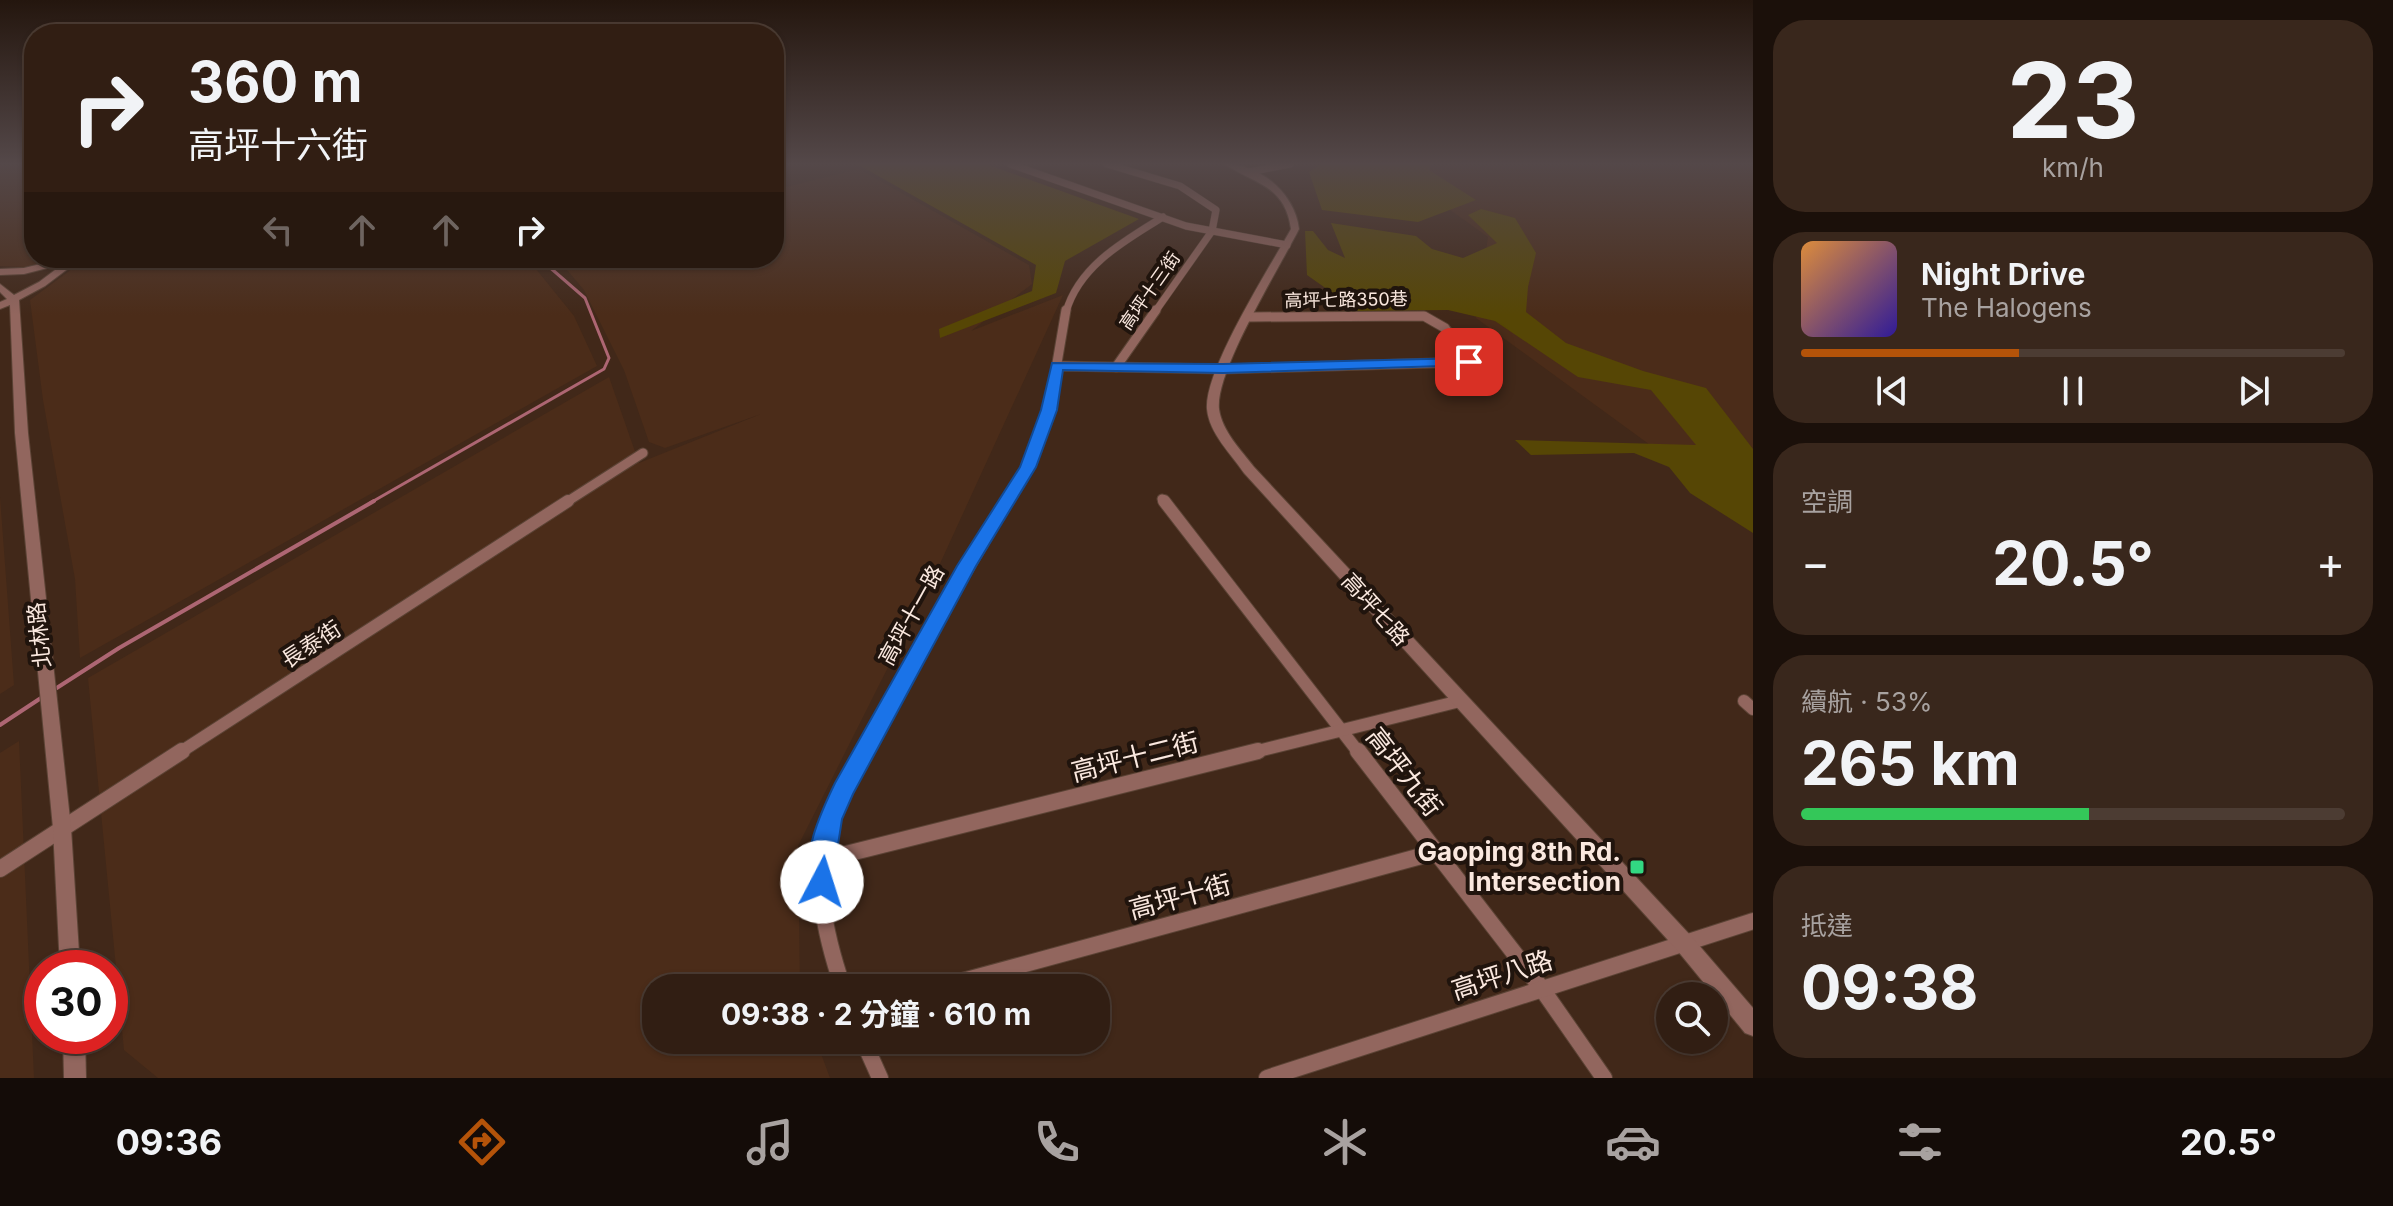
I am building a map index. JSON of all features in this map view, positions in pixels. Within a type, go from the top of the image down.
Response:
[{"type":"street","points":[[1155,214],[1212,231],[1287,245]]},
{"type":"street","points":[[1212,231],[1215,214]]},
{"type":"street","name":"高坪七路","points":[[1295,214],[1295,229],[1223,369],[1213,396],[1213,407],[1223,435],[1249,470],[1684,943],[1753,1025]]},
{"type":"street","name":"高坪十一路","points":[[838,974],[829,947],[822,903],[822,860],[830,819],[967,566],[1028,467],[1049,410],[1061,327],[1070,297],[1093,266],[1122,242],[1163,217]]},
{"type":"street","name":"高坪十三街","points":[[1116,367],[1212,231]]},
{"type":"street","points":[[0,272],[36,268]]},
{"type":"street","points":[[0,306],[15,301],[62,268]]},
{"type":"street","points":[[0,287],[15,301]]},
{"type":"street","name":"北林路","points":[[15,301],[16,355],[44,677],[62,828],[69,950]]},
{"type":"street","name":"高坪七路350巷","points":[[1223,369],[1469,362],[1445,328],[1424,316],[1250,317]]},
{"type":"street","points":[[1057,366],[1223,369]]},
{"type":"street","name":"長泰街","points":[[0,869],[643,453]]},
{"type":"street","name":"高坪九街","points":[[1162,499],[1542,989],[1604,1078]]},
{"type":"street","name":"高坪十二街","points":[[822,860],[1460,701]]},
{"type":"street","name":"高坪十街","points":[[988,974],[1436,852]]},
{"type":"street","name":"高坪八路","points":[[1280,1076],[1753,921]]},
{"type":"street","points":[[74,1054],[75,1078]]},
{"type":"street","points":[[869,1054],[880,1078]]},
{"type":"shaded area","points":[[0,214],[24,214],[24,267],[0,266]]},
{"type":"shaded area","points":[[784,214],[939,214],[1029,265],[1032,284],[971,331],[1063,295],[938,568],[798,846],[800,974],[642,974],[642,1054],[821,1054],[830,1078],[158,1078],[128,1053],[128,950],[114,950],[88,678],[609,377],[639,463],[761,414],[665,448],[649,442],[624,370],[584,290],[565,268],[784,268]]},
{"type":"shaded area","points":[[946,214],[1126,214],[1139,219],[1065,261],[1056,293],[940,338],[939,329],[1032,291],[1036,265]]},
{"type":"shaded area","points":[[1356,214],[1438,214],[1418,222]]},
{"type":"shaded area","points":[[1456,214],[1753,214],[1753,520],[1476,318],[1488,237]]},
{"type":"shaded area","points":[[1501,214],[1515,218],[1536,253],[1526,312],[1566,343],[1643,371],[1706,388],[1753,449],[1753,533],[1690,493],[1669,467],[1634,453],[1531,455],[1515,440],[1696,445],[1651,390],[1578,377],[1495,321],[1448,310],[1358,311],[1307,275],[1305,231],[1313,231],[1328,250],[1345,258],[1331,223],[1416,236],[1432,249],[1463,258],[1497,243],[1468,215]]},
{"type":"shaded area","points":[[73,268],[535,268],[574,316],[597,366],[80,658],[75,579],[43,400],[30,300]]},
{"type":"shaded area","points":[[0,497],[14,685],[0,694]]},
{"type":"shaded area","points":[[19,741],[28,950],[24,950],[24,1054],[33,1054],[34,1078],[0,1078],[0,753]]},
{"type":"waterway","points":[[370,503],[604,369],[609,358],[585,298],[550,268]]},
{"type":"waterway","points":[[52,691],[119,648],[374,501]]},
{"type":"waterway","points":[[0,725],[44,696]]},
{"type":"place","name":"Gaoping 8th Rd. Intersection","points":[[1637,867]]},
{"type":"route","points":[[822,882],[822,860],[830,819],[843,790],[967,566],[1028,467],[1049,410],[1057,366],[1223,369],[1469,362]]}]
